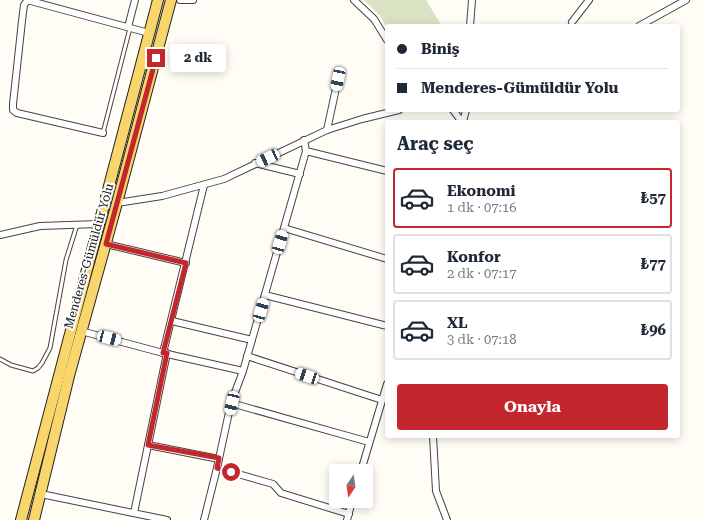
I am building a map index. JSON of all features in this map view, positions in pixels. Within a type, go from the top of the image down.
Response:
[{"type":"main road","name":"Menderes-Gümüldür Yolu","points":[[21,520],[158,0]]},
{"type":"main road","name":"Menderes-Gümüldür Yolu","points":[[34,520],[67,383],[118,203],[171,0]]},
{"type":"street","points":[[103,134],[17,113],[13,110],[24,5],[27,0],[149,33]]},
{"type":"street","points":[[129,28],[135,0]]},
{"type":"street","points":[[180,0],[193,0]]},
{"type":"street","points":[[354,0],[374,19],[385,35]]},
{"type":"street","points":[[470,24],[472,0]]},
{"type":"street","points":[[572,22],[589,0]]},
{"type":"street","points":[[643,24],[686,0]]},
{"type":"street","points":[[327,130],[338,79]]},
{"type":"street","points":[[118,203],[162,196],[224,179],[327,130],[391,112]]},
{"type":"street","points":[[204,520],[232,403],[243,371],[300,174],[306,151],[304,140]]},
{"type":"street","points":[[306,151],[385,171]]},
{"type":"street","points":[[256,163],[300,174]]},
{"type":"street","points":[[134,513],[165,353],[204,184]]},
{"type":"street","points":[[0,235],[40,226],[98,224]]},
{"type":"street","points":[[284,228],[385,258]]},
{"type":"street","points":[[106,244],[186,263]]},
{"type":"street","points":[[265,295],[385,325]]},
{"type":"street","points":[[172,321],[252,340]]},
{"type":"street","points":[[81,331],[165,353],[243,371]]},
{"type":"street","points":[[247,356],[382,400]]},
{"type":"street","points":[[363,464],[385,390]]},
{"type":"street","points":[[232,403],[369,442]]},
{"type":"street","points":[[433,438],[436,492],[447,520]]},
{"type":"street","points":[[148,445],[219,458]]},
{"type":"street","points":[[217,468],[273,484],[281,493],[348,517]]},
{"type":"street","points":[[41,494],[167,520]]},
{"type":"lane","points":[[103,134],[129,28]]},
{"type":"lane","points":[[0,359],[11,365],[33,371],[42,363],[50,348],[66,260],[77,225]]},
{"type":"green space","points":[[364,0],[426,0],[441,24],[385,25],[381,17]]},
{"type":"route","points":[[156,58],[106,244],[186,263],[163,353],[167,353],[148,445],[219,458],[217,468],[231,472]]}]
